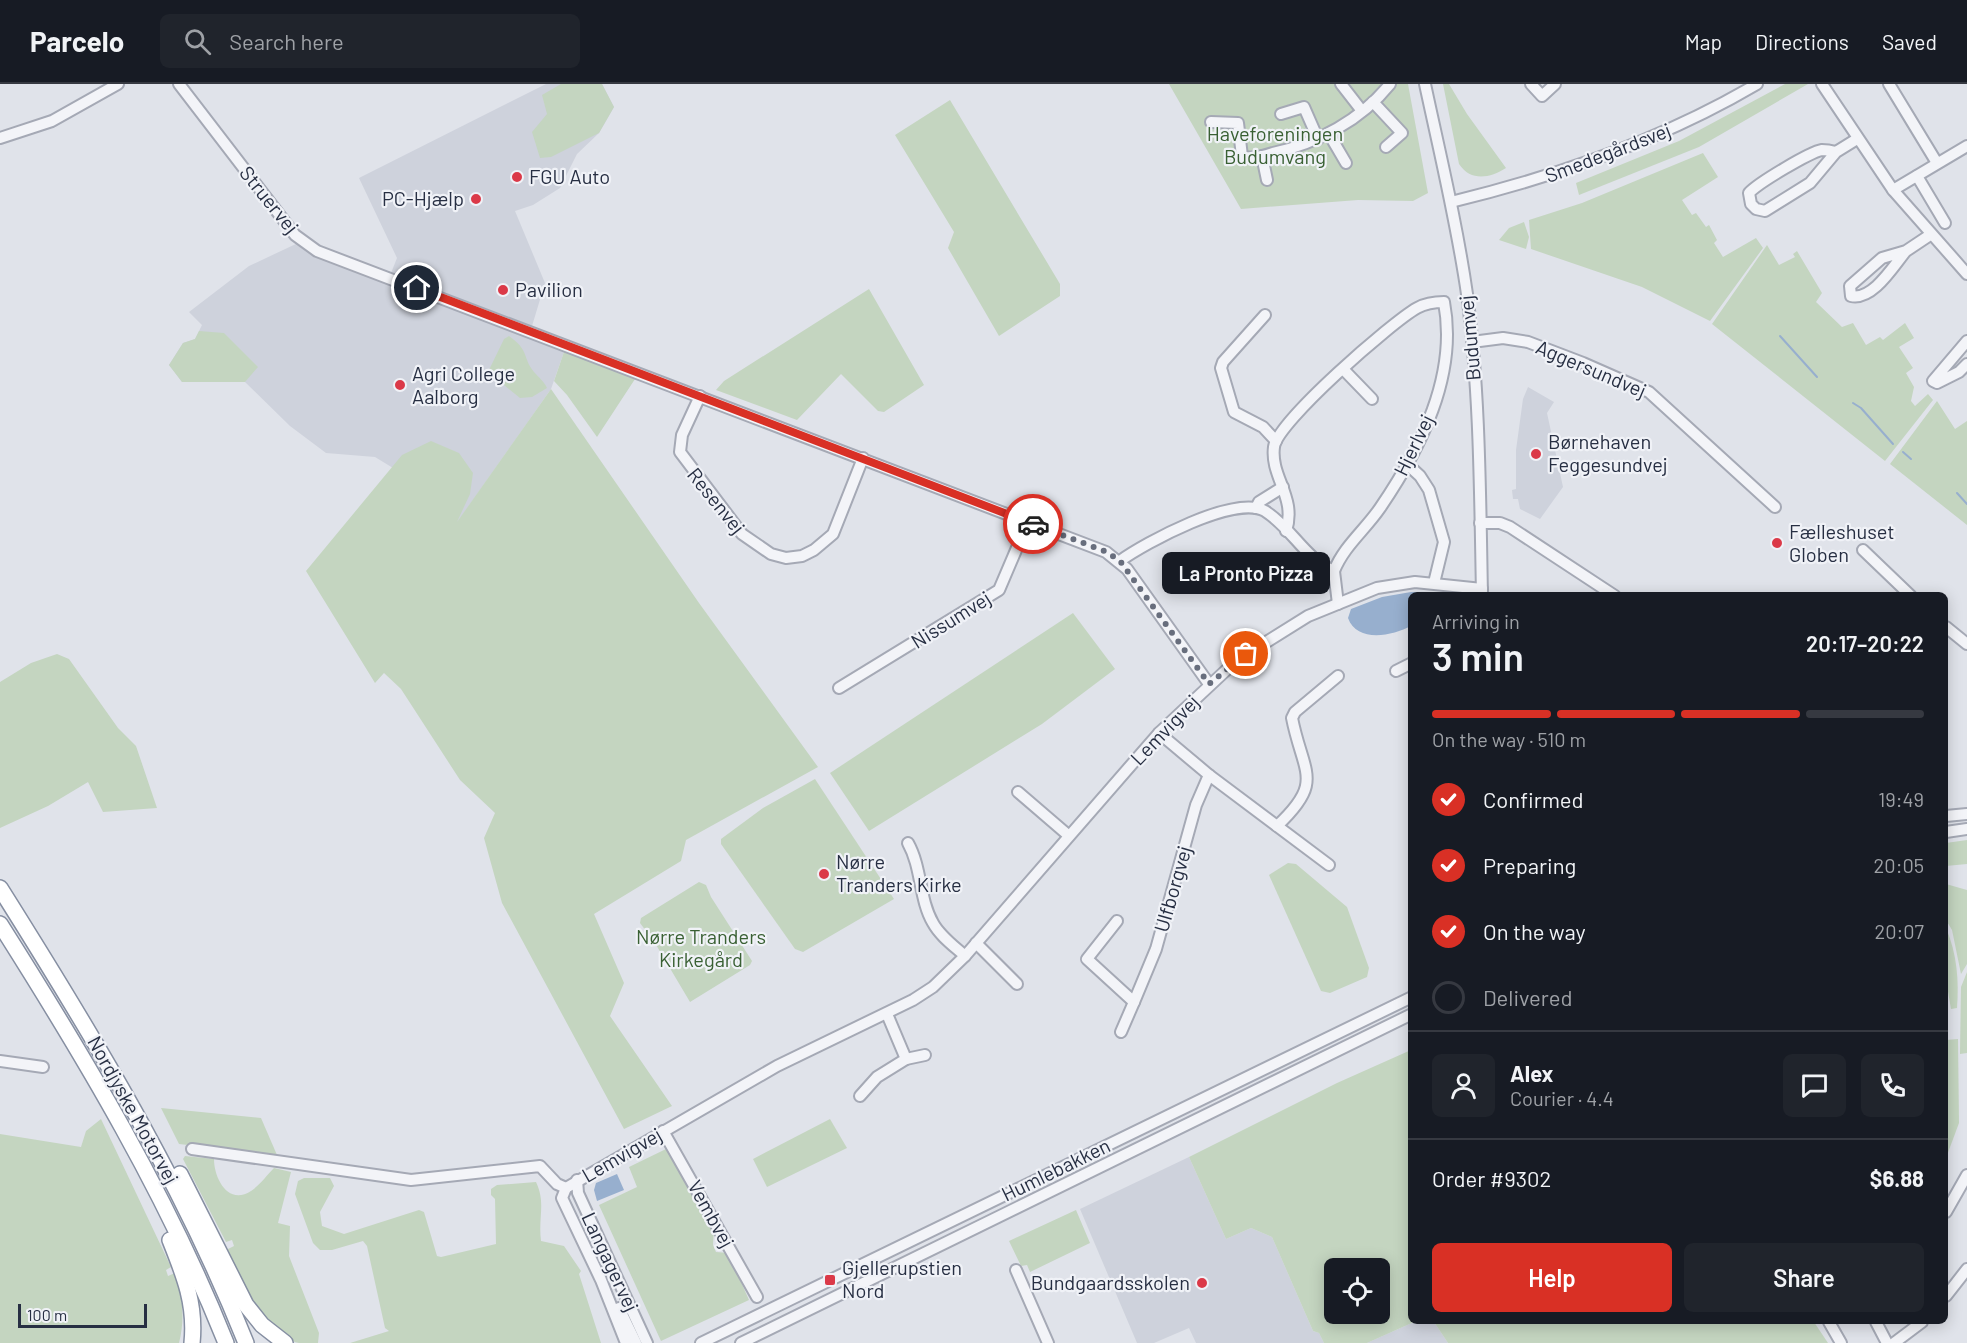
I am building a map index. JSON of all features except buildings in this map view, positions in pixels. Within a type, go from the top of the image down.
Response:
[{"type":"highway","name":"Nordjyske Motorvej","points":[[0,888],[69,998],[174,1183],[246,1343]]},
{"type":"highway","name":"Nordjyske Motorvej","points":[[0,924],[93,1074],[147,1170],[209,1301],[226,1343]]},
{"type":"highway","points":[[69,998],[148,1117],[189,1189],[246,1305],[262,1325],[285,1343]]},
{"type":"highway","points":[[93,1074],[189,1286],[194,1316],[192,1343]]},
{"type":"street","points":[[0,138],[52,121],[118,84]]},
{"type":"street","name":"Struervej","points":[[179,84],[295,235],[317,250],[1107,552],[1120,561],[1209,684]]},
{"type":"street","points":[[1341,84],[1362,111]]},
{"type":"street","points":[[1212,122],[1238,123],[1242,156],[1262,156],[1324,136],[1374,102],[1390,84]]},
{"type":"street","name":"Budumvej","points":[[1425,84],[1451,202],[1472,342],[1482,592]]},
{"type":"street","points":[[1531,84],[1542,96],[1555,84]]},
{"type":"street","name":"Smedegårdsvej","points":[[1451,202],[1506,189],[1585,164],[1660,134],[1757,84]]},
{"type":"street","points":[[1822,84],[1893,190],[1930,235],[1967,274]]},
{"type":"street","points":[[1889,84],[1937,164]]},
{"type":"street","points":[[1374,102],[1402,133],[1386,147]]},
{"type":"street","points":[[1281,114],[1304,107],[1346,163]]},
{"type":"street","points":[[1836,152],[1822,150],[1779,172],[1749,193],[1751,204],[1756,209],[1765,211],[1810,183],[1836,152],[1857,139]]},
{"type":"street","points":[[1893,190],[1967,146]]},
{"type":"street","points":[[1262,156],[1267,180]]},
{"type":"street","points":[[1917,176],[1945,223]]},
{"type":"street","points":[[1906,251],[1882,258],[1858,276],[1850,286],[1851,296],[1858,297],[1873,289],[1906,251],[1930,235]]},
{"type":"street","name":"Hjerlvej","points":[[1334,571],[1343,554],[1381,507],[1407,464],[1430,417],[1445,371],[1449,327],[1444,302],[1431,302],[1418,307],[1343,369]]},
{"type":"street","points":[[1265,315],[1223,362],[1221,368],[1234,412],[1263,427],[1275,441]]},
{"type":"street","name":"Aggersundvej","points":[[1472,342],[1503,338],[1528,342],[1594,367],[1649,392],[1775,507]]},
{"type":"street","points":[[1967,341],[1933,381],[1937,383],[1959,372],[1967,364]]},
{"type":"street","points":[[1286,531],[1290,509],[1274,453],[1275,441],[1343,369],[1372,399]]},
{"type":"street","name":"Resenvej","points":[[700,396],[682,435],[680,452],[742,534],[771,554],[786,558],[802,556],[827,541],[840,517],[863,458]]},
{"type":"street","points":[[1407,464],[1420,476],[1429,490],[1444,542],[1439,588]]},
{"type":"street","points":[[1256,508],[1259,502],[1283,487]]},
{"type":"street","points":[[1120,561],[1192,523],[1217,513],[1245,507],[1256,508],[1264,511],[1310,557],[1334,571],[1338,604]]},
{"type":"street","name":"Nissumvej","points":[[839,688],[999,590],[1028,522]]},
{"type":"street","points":[[1480,523],[1500,523],[1510,527],[1609,592]]},
{"type":"street","points":[[1863,550],[1907,592]]},
{"type":"street","name":"Lemvigvej","points":[[192,1149],[411,1180],[540,1166],[557,1184],[566,1188],[777,1066],[887,1014],[933,987],[965,956],[1068,835],[1160,733],[1209,684],[1262,643],[1308,616],[1377,588],[1416,582],[1439,588],[1482,592]]},
{"type":"street","points":[[1948,629],[1967,644]]},
{"type":"street","points":[[1397,656],[1404,667]]},
{"type":"street","points":[[1277,826],[1299,805],[1307,784],[1292,718],[1295,712],[1338,676]]},
{"type":"street","points":[[1160,733],[1209,775],[1329,865]]},
{"type":"street","name":"Ulfborgvej","points":[[1121,1032],[1156,949],[1196,805],[1209,775]]},
{"type":"street","points":[[1018,792],[1068,835]]},
{"type":"street","points":[[1948,816],[1967,814]]},
{"type":"street","points":[[1948,832],[1967,829]]},
{"type":"street","points":[[908,843],[918,864],[931,919],[938,930],[965,956]]},
{"type":"street","points":[[1117,921],[1087,959],[1134,1002]]},
{"type":"street","points":[[976,943],[1017,984]]},
{"type":"street","name":"Humlebakken","points":[[701,1343],[1408,999]]},
{"type":"street","points":[[887,1014],[906,1059]]},
{"type":"street","name":"Humlebakken","points":[[741,1343],[1408,1016]]},
{"type":"street","points":[[860,1096],[877,1077],[906,1059],[925,1055]]},
{"type":"street","points":[[0,1061],[43,1067]]},
{"type":"street","name":"Vembvej","points":[[663,1131],[757,1297]]},
{"type":"street","points":[[1948,1208],[1967,1175]]},
{"type":"street","name":"Langagervej","points":[[577,1180],[578,1193],[647,1343]]},
{"type":"street","name":"Langagervej","points":[[566,1188],[562,1198],[601,1280],[626,1343]]},
{"type":"street","points":[[1948,1293],[1967,1269]]},
{"type":"street","points":[[1016,1270],[1048,1343]]},
{"type":"street","name":"Langagervej","points":[[601,1280],[613,1295],[636,1343]]},
{"type":"street","points":[[1834,1324],[1841,1343]]},
{"type":"street","points":[[1877,1324],[1887,1343]]},
{"type":"street","points":[[1894,1343],[1919,1324]]},
{"type":"shaded area","name":"Agri College Aalborg","points":[[546,84],[602,84],[614,107],[599,133],[577,154],[560,188],[533,205],[515,211],[545,283],[532,326],[391,273],[397,258],[359,178]]},
{"type":"shaded area","name":"Agri College Aalborg","points":[[298,243],[565,349],[551,389],[454,527],[393,468],[375,457],[326,453],[290,426],[245,382],[182,382],[169,365],[183,343],[195,339],[202,325],[189,312],[249,266]]},
{"type":"shaded area","name":"Børnehaven Feggesundvej","points":[[1528,387],[1554,402],[1547,413],[1563,487],[1540,519],[1520,509],[1518,499],[1513,499],[1512,490],[1516,489],[1516,450],[1523,399]]},
{"type":"shaded area","name":"Bundgaardsskolen","points":[[1189,1157],[1226,1239],[1251,1228],[1272,1237],[1313,1331],[1319,1333],[1324,1343],[1196,1343],[1189,1328],[1154,1343],[1137,1343],[1080,1209]]},
{"type":"shaded area","points":[[1410,1324],[1435,1324],[1448,1343],[1367,1343]]},
{"type":"green space","points":[[561,84],[602,84],[614,107],[599,133],[551,157],[540,158],[532,132],[547,114],[542,95]]},
{"type":"green space","name":"Haveforeningen Budumvang","points":[[1169,84],[1408,84],[1428,193],[1413,201],[1358,200],[1241,209]]},
{"type":"green space","points":[[1443,84],[1449,84],[1467,114],[1506,168],[1487,176],[1475,176],[1469,174],[1459,164]]},
{"type":"green space","points":[[1785,84],[1808,84],[1699,147],[1579,195],[1576,183],[1679,141]]},
{"type":"green space","points":[[950,100],[1060,284],[1060,296],[999,336],[948,248],[954,232],[895,135]]},
{"type":"green space","points":[[1703,153],[1718,177],[1682,200],[1692,215],[1696,213],[1706,227],[1709,225],[1717,240],[1714,243],[1723,257],[1756,238],[1763,248],[1710,321],[1642,287],[1531,249],[1529,220],[1582,203]]},
{"type":"green space","points":[[1524,222],[1529,237],[1526,249],[1499,240],[1509,228]]},
{"type":"green space","points":[[1767,245],[1779,265],[1795,257],[1793,254],[1797,251],[1822,293],[1816,302],[1842,327],[1853,323],[1866,345],[1880,337],[1883,340],[1905,323],[1914,338],[1899,347],[1913,368],[1906,373],[1914,387],[1911,401],[1915,406],[1928,394],[1933,400],[1885,461],[1712,324]]},
{"type":"green space","points":[[869,289],[924,385],[884,412],[878,411],[841,374],[797,420],[716,390],[724,381]]},
{"type":"green space","points":[[199,331],[224,333],[258,367],[245,382],[182,382],[169,365],[183,343],[195,339]]},
{"type":"green space","points":[[509,336],[523,350],[530,367],[547,388],[532,397],[520,398],[488,372],[504,339]]},
{"type":"green space","points":[[565,349],[635,379],[597,437],[554,381]]},
{"type":"green space","points":[[551,389],[699,603],[818,767],[686,840],[681,861],[594,914],[624,983],[610,1016],[672,1106],[624,1129],[502,903],[484,838],[495,813],[460,780],[401,689],[384,673],[375,683],[306,571],[402,455],[431,441],[459,453],[473,473],[470,494],[457,522]]},
{"type":"green space","points":[[1937,401],[1955,429],[1967,421],[1967,525],[1890,464]]},
{"type":"green space","points":[[1073,613],[1115,669],[1042,724],[869,831],[830,773]]},
{"type":"green space","points":[[57,654],[69,659],[118,728],[136,746],[157,808],[103,812],[88,782],[48,806],[0,828],[0,682],[31,663]]},
{"type":"green space","name":"Nørre Tranders Kirkegård","points":[[815,779],[894,899],[803,952],[795,949],[721,844],[721,839],[763,808]]},
{"type":"green space","points":[[1967,840],[1967,864],[1948,866],[1948,843]]},
{"type":"green space","points":[[1288,863],[1296,864],[1347,907],[1369,968],[1367,977],[1330,993],[1321,991],[1269,875]]},
{"type":"green space","name":"Nørre Tranders Kirkegård","points":[[699,882],[706,885],[711,897],[752,961],[750,965],[690,1002],[655,943],[640,923],[641,918]]},
{"type":"green space","points":[[1948,885],[1967,890],[1967,964],[1961,974],[1952,930],[1948,923]]},
{"type":"green space","points":[[1948,934],[1955,957],[1958,987],[1957,1008],[1951,1009],[1948,992]]},
{"type":"green space","points":[[1967,972],[1967,1053],[1960,1054],[1961,987]]},
{"type":"green space","points":[[1958,1039],[1959,1123],[1948,1153],[1948,1040]]},
{"type":"green space","points":[[1408,1051],[1410,1324],[1367,1343],[1324,1343],[1319,1333],[1313,1331],[1272,1237],[1251,1228],[1226,1239],[1189,1157],[1337,1083]]},
{"type":"green space","points":[[161,1108],[261,1118],[277,1155],[179,1144]]},
{"type":"green space","points":[[101,1119],[171,1267],[166,1270],[168,1276],[175,1273],[182,1308],[179,1343],[0,1343],[0,1134],[81,1147],[86,1131]]},
{"type":"green space","points":[[830,1119],[847,1148],[767,1187],[753,1159]]},
{"type":"green space","points":[[666,1149],[714,1228],[713,1245],[716,1252],[728,1253],[749,1300],[661,1341],[599,1205],[637,1187],[629,1167]]},
{"type":"green space","points":[[185,1156],[214,1159],[217,1174],[224,1188],[236,1195],[243,1195],[251,1191],[274,1168],[291,1172],[278,1223],[290,1226],[289,1256],[319,1333],[318,1343],[299,1343],[287,1338],[275,1329],[255,1304],[226,1250],[234,1246],[232,1240],[226,1242],[183,1159]]},
{"type":"green space","points":[[304,1178],[330,1178],[334,1186],[320,1212],[322,1226],[344,1234],[419,1210],[424,1212],[437,1256],[441,1257],[496,1244],[495,1199],[491,1195],[491,1189],[497,1185],[536,1182],[541,1197],[541,1241],[564,1246],[581,1271],[579,1274],[601,1343],[350,1343],[389,1331],[385,1328],[367,1246],[363,1241],[332,1250],[320,1250],[313,1243],[295,1194],[298,1181]]},
{"type":"green space","points":[[1076,1210],[1090,1243],[1030,1272],[1027,1265],[1021,1266],[1009,1241]]},
{"type":"green space","points":[[1435,1324],[1815,1324],[1828,1343],[1448,1343]]},
{"type":"water","points":[[1408,593],[1408,628],[1376,635],[1359,631],[1348,618],[1351,609],[1382,597]]},
{"type":"water","points":[[617,1174],[624,1190],[597,1201],[594,1190],[596,1183]]},
{"type":"waterway","points":[[1780,336],[1817,377]]},
{"type":"waterway","points":[[1853,403],[1861,408],[1893,444]]},
{"type":"waterway","points":[[1903,452],[1911,459]]},
{"type":"waterway","points":[[1957,493],[1967,504]]},
{"type":"way so far","points":[[1033,524],[1107,552],[1120,561],[1209,684],[1246,654]]},
{"type":"place","name":"FGU Auto","points":[[517,177]]},
{"type":"place","name":"PC-Hjælp","points":[[476,199]]},
{"type":"place","name":"Pavilion","points":[[503,290]]},
{"type":"place","name":"Agri College Aalborg","points":[[400,385]]},
{"type":"place","name":"Børnehaven Feggesundvej","points":[[1536,454]]},
{"type":"place","name":"Fælleshuset Globen","points":[[1777,543]]},
{"type":"place","name":"La Pronto Pizza","points":[[1246,654]]},
{"type":"place","name":"Nørre Tranders Kirke","points":[[824,874]]},
{"type":"place","name":"Gjellerupstien Nord","points":[[830,1280]]},
{"type":"place","name":"Bundgaardsskolen","points":[[1202,1283]]},
{"type":"route","points":[[417,288],[1033,524]]}]
